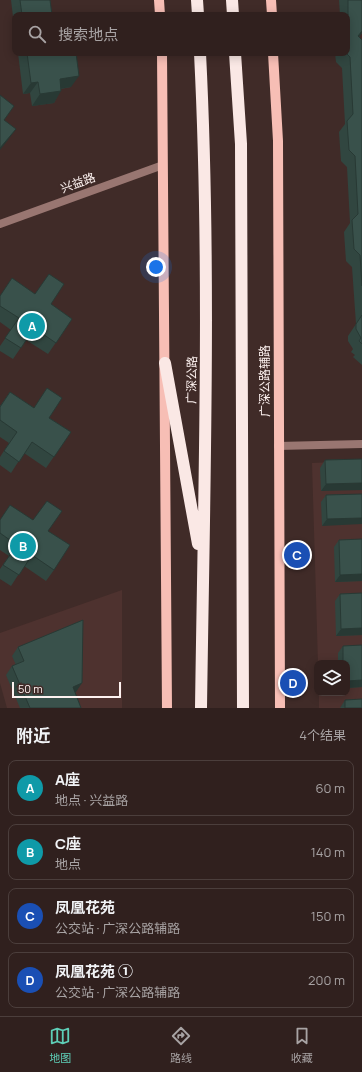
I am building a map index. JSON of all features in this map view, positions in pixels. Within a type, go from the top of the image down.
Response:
[{"type":"highway","points":[[196,0],[198,12]]},
{"type":"highway","points":[[232,0],[233,12]]},
{"type":"highway","name":"广深公路","points":[[200,56],[205,146],[207,293],[202,708]]},
{"type":"highway","points":[[235,56],[241,144],[243,708]]},
{"type":"highway","points":[[165,362],[203,571]]},
{"type":"main road","points":[[159,0],[160,12]]},
{"type":"main road","points":[[271,0],[272,12]]},
{"type":"main road","points":[[162,56],[167,708]]},
{"type":"main road","name":"广深公路辅路","points":[[273,56],[278,141],[280,708]]},
{"type":"street","name":"兴益路","points":[[0,224],[163,165]]},
{"type":"street","points":[[278,446],[362,444]]},
{"type":"shaded area","points":[[362,461],[362,708],[319,708],[319,696],[350,696],[350,660],[318,660],[312,463]]},
{"type":"shaded area","points":[[122,590],[122,708],[7,708],[0,683],[0,633]]},
{"type":"building","points":[[20,0],[50,0],[52,12],[22,12]]},
{"type":"building","points":[[348,0],[362,0],[362,31],[358,36],[362,40],[362,286],[360,255],[354,249],[352,220],[358,214],[355,156],[349,150],[347,121],[353,114],[349,56],[350,12],[348,12]]},
{"type":"building","points":[[27,56],[76,56],[79,76],[60,79],[61,91],[40,94],[38,82],[31,83]]},
{"type":"building","points":[[0,95],[14,106],[4,120],[16,129],[0,148]]},
{"type":"building","points":[[49,274],[64,284],[51,304],[72,319],[56,343],[34,328],[21,348],[5,338],[19,318],[0,306],[0,296],[12,278],[35,294]]},
{"type":"building","points":[[362,315],[362,344],[359,341],[361,338],[356,329],[356,324]]},
{"type":"building","points":[[47,388],[62,398],[49,418],[71,432],[54,457],[32,442],[19,462],[4,451],[17,432],[0,420],[0,407],[10,392],[34,408]]},
{"type":"building","points":[[362,459],[362,483],[326,484],[325,460]]},
{"type":"building","points":[[362,494],[362,518],[327,519],[326,495]]},
{"type":"building","points":[[47,501],[62,511],[48,531],[70,545],[54,570],[32,555],[19,575],[3,565],[17,545],[0,533],[0,520],[10,505],[33,520]]},
{"type":"building","points":[[362,539],[362,574],[340,575],[339,540]]},
{"type":"building","points":[[362,593],[362,628],[341,629],[340,594]]},
{"type":"building","points":[[83,620],[82,683],[73,687],[81,708],[30,708],[12,666],[24,661],[18,647]]},
{"type":"building","points":[[362,645],[362,680],[350,681],[350,660],[343,660],[343,646]]},
{"type":"building","points":[[362,699],[362,708],[345,708],[345,700]]},
{"type":"place","name":"A座","points":[[32,326]]},
{"type":"place","name":"C座","points":[[23,546]]},
{"type":"place","name":"凤凰花苑","points":[[297,555]]},
{"type":"place","name":"凤凰花苑 ①","points":[[293,683]]}]
